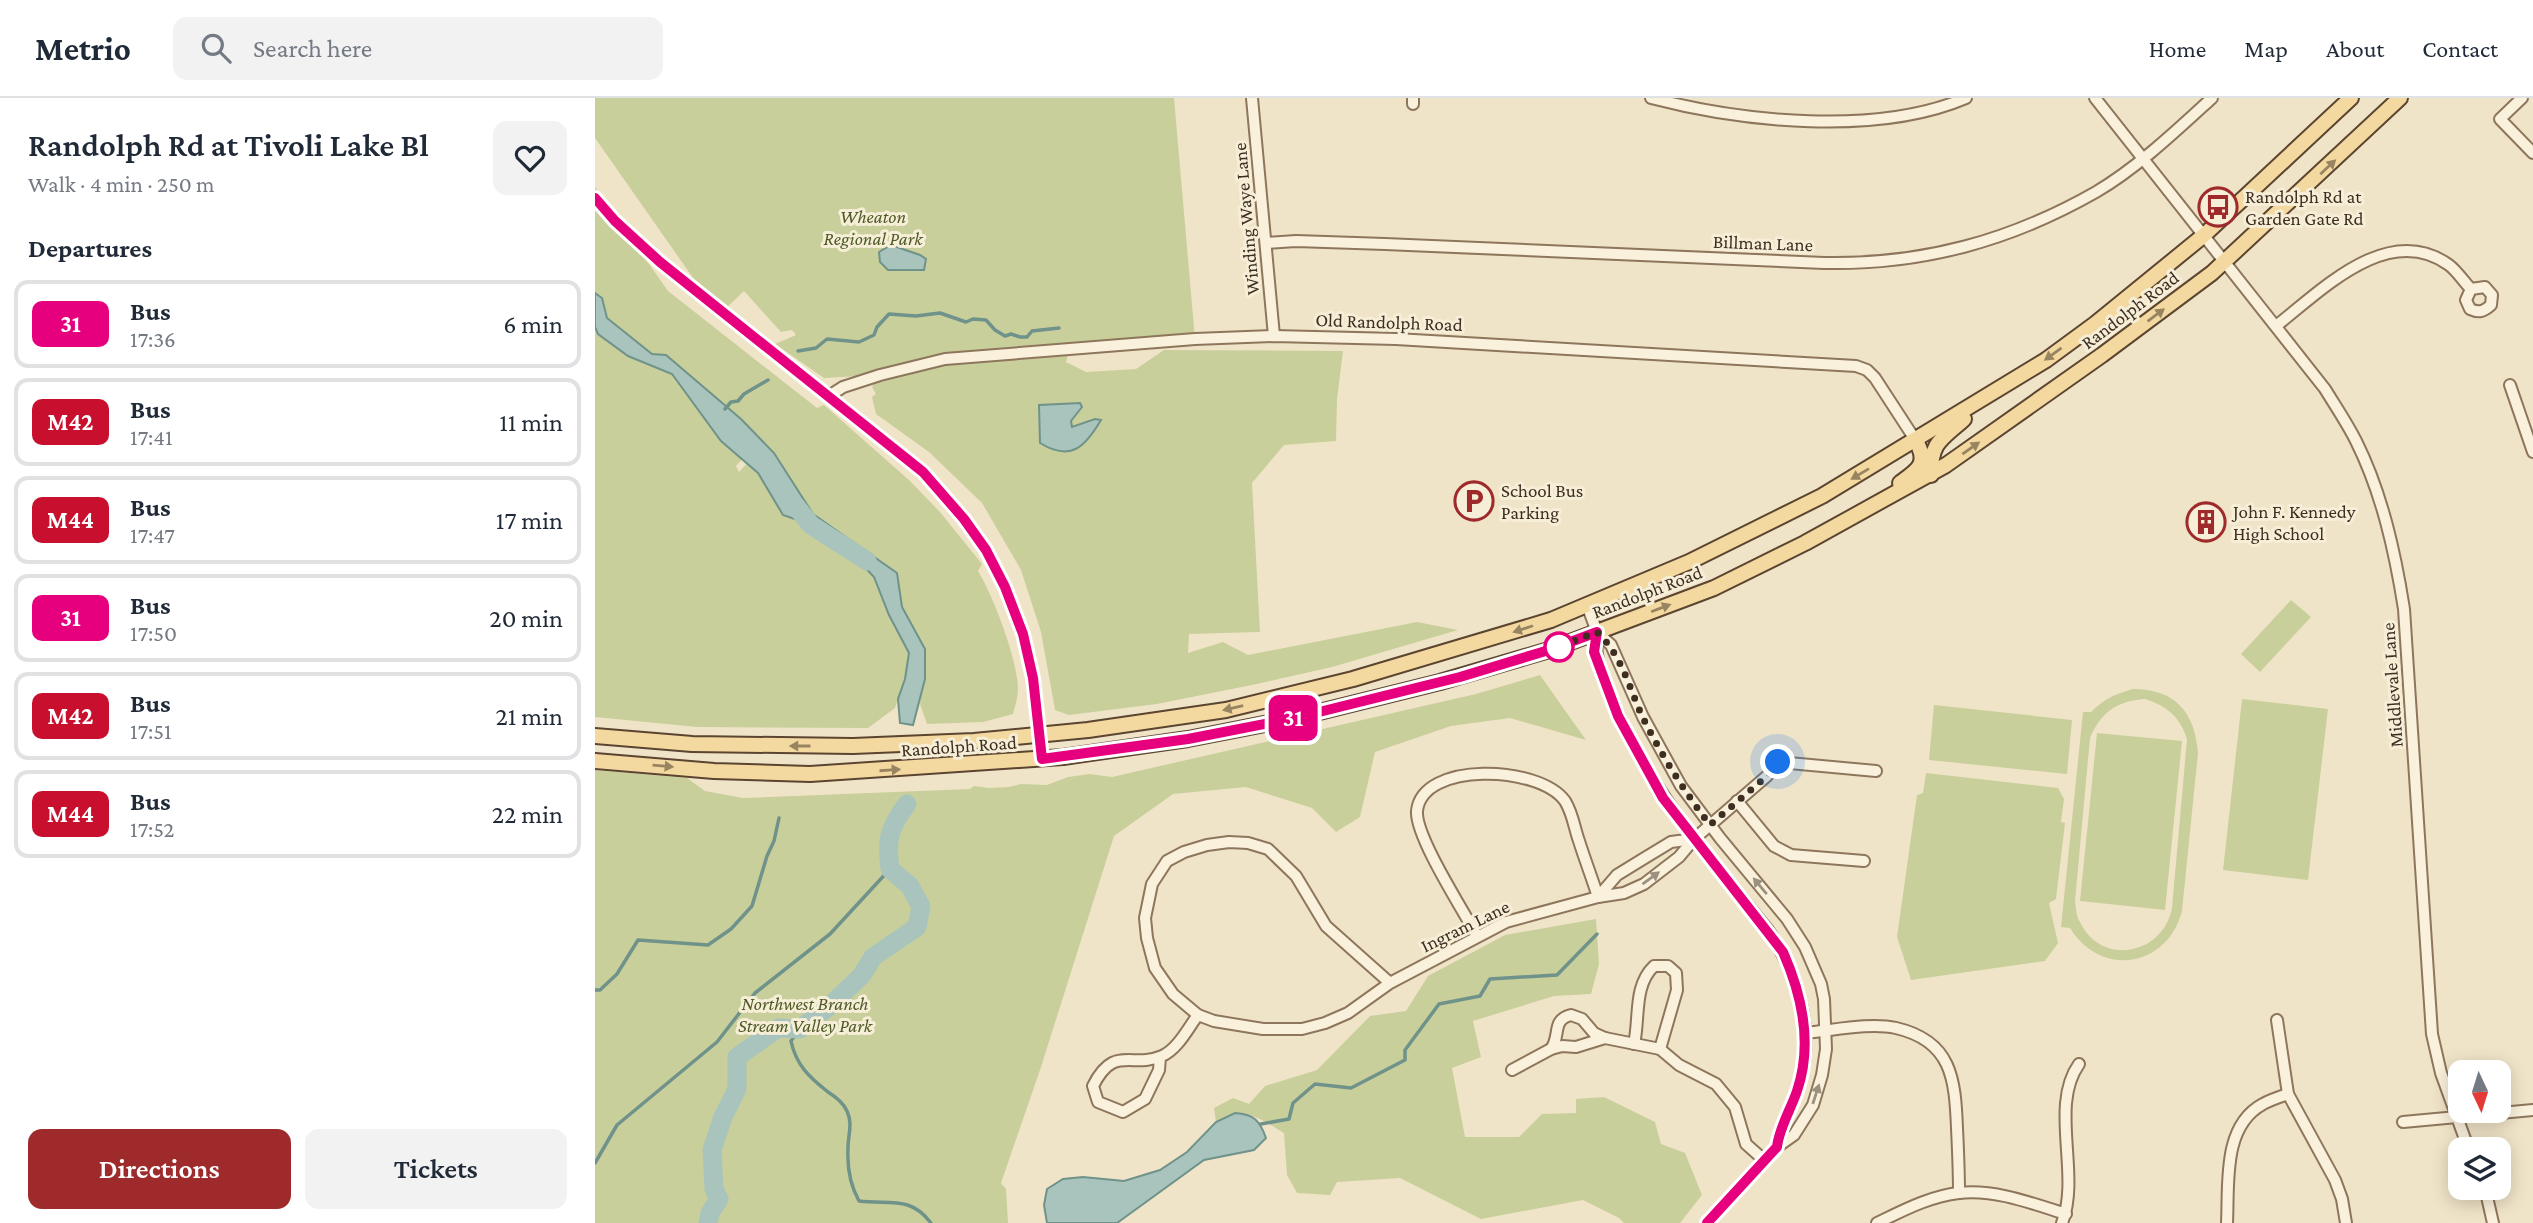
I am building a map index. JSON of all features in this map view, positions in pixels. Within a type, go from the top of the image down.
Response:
[{"type":"main road","name":"Randolph Road","points":[[595,736],[692,744],[788,747],[974,741],[1141,723],[1226,709],[1353,679],[1517,631],[1661,575],[1758,529],[1854,478],[2046,360],[2095,324],[2203,236],[2351,98]]},
{"type":"main road","name":"Randolph Road","points":[[595,761],[714,771],[810,774],[1042,759],[1188,739],[1295,718],[1476,672],[1549,650],[1714,588],[1805,543],[1931,475],[2102,355],[2224,262],[2400,98]]},
{"type":"main road","points":[[1931,475],[1931,457],[1936,446],[1994,393]]},
{"type":"main road","points":[[1856,514],[1917,471],[1922,459],[1916,441]]},
{"type":"street","name":"Winding Waye Lane","points":[[1252,98],[1274,336]]},
{"type":"street","points":[[1651,98],[1758,117],[1845,122],[1918,113],[1966,98]]},
{"type":"street","name":"Middlevale Lane","points":[[2095,98],[2325,389],[2356,441],[2383,511],[2397,560],[2404,609],[2432,1034],[2448,1094]]},
{"type":"street","name":"Billman Lane","points":[[1266,243],[1296,241],[1824,263],[1902,261],[1971,246],[2035,224],[2098,191],[2143,158],[2212,98]]},
{"type":"street","points":[[2522,98],[2500,119],[2533,153]]},
{"type":"street","points":[[595,198],[615,221],[660,262],[923,472],[964,519],[986,550],[1005,587],[1023,634],[1033,678],[1042,759]]},
{"type":"street","points":[[2276,326],[2353,266],[2385,253],[2428,255],[2450,266],[2471,289]]},
{"type":"street","name":"Old Randolph Road","points":[[829,396],[843,387],[880,375],[945,359],[1195,339],[1274,336],[1409,340],[1856,366],[1867,370],[1875,378],[1916,441]]},
{"type":"street","points":[[2510,385],[2533,452]]},
{"type":"street","points":[[1587,605],[1597,632],[1611,645],[1657,745],[1681,786],[1787,919],[1805,947],[1821,984],[1827,1031],[1822,1075],[1813,1105],[1794,1135],[1764,1160],[1707,1223]]},
{"type":"street","points":[[1597,632],[1594,652],[1618,716],[1663,798],[1768,930],[1783,952],[1796,981],[1803,1011],[1804,1032],[1800,1082],[1790,1113],[1778,1137],[1777,1147]]},
{"type":"street","name":"Ingram Lane","points":[[1198,1015],[1214,1021],[1263,1029],[1302,1029],[1325,1023],[1348,1013],[1390,983],[1506,922],[1598,897],[1624,893],[1644,884],[1679,858],[1694,839],[1767,776],[1778,762],[1876,771]]},
{"type":"street","points":[[1477,936],[1431,854],[1419,826],[1417,811],[1422,796],[1432,787],[1452,779],[1476,774],[1503,773],[1529,778],[1549,786],[1564,800],[1575,821],[1578,839],[1598,897]]},
{"type":"street","points":[[1737,801],[1774,846],[1791,856],[1864,861]]},
{"type":"street","name":"Ingram Lane","points":[[1598,897],[1617,875],[1671,842],[1694,839]]},
{"type":"street","points":[[1160,1057],[1159,1070],[1146,1099],[1122,1112],[1098,1101],[1093,1086],[1101,1070],[1118,1060],[1160,1057],[1182,1038],[1198,1015],[1173,994],[1155,968],[1145,918],[1152,884],[1160,869],[1167,861],[1184,852],[1207,845],[1248,843],[1268,849],[1296,876],[1326,926],[1390,983]]},
{"type":"street","points":[[1634,1044],[1640,993],[1647,973],[1654,966],[1668,966],[1676,973],[1677,990],[1660,1049]]},
{"type":"street","points":[[1551,1049],[1555,1044],[1559,1021],[1571,1015],[1582,1019],[1594,1033],[1605,1038],[1660,1049],[1679,1065],[1716,1084],[1726,1094],[1735,1107],[1747,1144],[1764,1160]]},
{"type":"street","points":[[2277,1020],[2288,1094],[2335,1180],[2346,1223]]},
{"type":"street","points":[[1804,1032],[1895,1028],[1923,1039],[1937,1049],[1949,1068],[1956,1087],[1959,1193]]},
{"type":"street","points":[[1512,1070],[1551,1049],[1582,1046],[1605,1038]]},
{"type":"street","points":[[1877,1223],[1926,1200],[1959,1193],[2009,1196],[2064,1218],[2069,1188],[2066,1099],[2070,1075],[2079,1063]]},
{"type":"street","points":[[2227,1223],[2231,1148],[2240,1127],[2247,1116],[2261,1105],[2288,1094]]},
{"type":"street","points":[[2511,1112],[2533,1110]]},
{"type":"street","points":[[2403,1122],[2448,1118]]},
{"type":"street","points":[[2487,1200],[2493,1223]]},
{"type":"green space","name":"Wheaton Regional Park","points":[[595,98],[1174,98],[1195,339],[1070,349],[1066,362],[1086,372],[1136,369],[1164,350],[1343,351],[1337,399],[1336,441],[1284,445],[1252,483],[1260,632],[1189,634],[1188,653],[1223,642],[1248,655],[1417,622],[1458,630],[1332,667],[1157,704],[1069,715],[1055,710],[1041,632],[1021,570],[982,503],[929,452],[876,414],[872,397],[876,394],[872,387],[879,375],[824,378],[775,344],[796,335],[792,330],[781,332],[744,291],[719,315],[595,138]],"holes":[[[1055,405],[1082,408],[1071,421],[1072,428],[1081,425],[1066,451]]]},
{"type":"green space","points":[[595,187],[668,291],[817,408],[824,405],[909,480],[940,512],[982,564],[978,571],[1004,628],[1014,662],[1018,689],[1013,714],[983,722],[927,724],[920,704],[921,696],[899,696],[895,708],[868,728],[697,727],[595,717]],"holes":[[[760,440],[765,444],[739,472],[736,466]]]},
{"type":"green space","points":[[2291,600],[2311,617],[2260,672],[2241,654]]},
{"type":"green space","name":"Northwest Branch Stream Valley Park","points":[[1540,675],[1586,740],[1510,718],[1451,726],[1375,752],[1360,817],[1336,832],[1312,808],[1246,787],[1173,794],[1114,836],[1041,1067],[1001,1183],[1006,1189],[1008,1223],[595,1223],[595,770],[687,778],[705,791],[743,798],[970,789],[974,786],[989,788],[1021,784],[1047,785],[1068,777],[1090,774],[1112,777],[1476,694]]},
{"type":"green space","points":[[2133,689],[2160,693],[2180,706],[2192,726],[2198,753],[2182,911],[2174,930],[2163,945],[2148,955],[2132,960],[2115,960],[2098,954],[2083,944],[2070,928],[2061,927],[2083,712],[2091,712],[2105,700]],"holes":[[[2145,699],[2176,719],[2187,739],[2172,908],[2166,924],[2157,936],[2131,950],[2116,950],[2102,945],[2090,936],[2079,920],[2075,901],[2090,738],[2099,721],[2118,705]]]},
{"type":"green space","points":[[2242,699],[2328,709],[2308,880],[2223,870]]},
{"type":"green space","points":[[1934,705],[2072,720],[2067,774],[1929,760]]},
{"type":"green space","points":[[2097,733],[2182,741],[2165,910],[2080,901]]},
{"type":"green space","points":[[1926,773],[2058,788],[2064,799],[2061,822],[2065,823],[2056,899],[2049,903],[2058,943],[2045,961],[1911,980],[1897,937],[1917,795],[1923,793]]},
{"type":"green space","points":[[1596,919],[1599,964],[1591,994],[1554,996],[1473,1021],[1481,1057],[1452,1068],[1465,1137],[1519,1137],[1542,1114],[1576,1113],[1576,1099],[1604,1097],[1655,1122],[1661,1144],[1685,1153],[1702,1195],[1680,1223],[1624,1223],[1583,1200],[1481,1219],[1400,1178],[1337,1182],[1330,1195],[1297,1193],[1287,1175],[1284,1133],[1245,1115],[1216,1122],[1214,1108],[1233,1098],[1249,1104],[1265,1086],[1317,1070],[1370,1016],[1406,1011],[1428,976],[1505,935]]},
{"type":"water","points":[[891,245],[926,259],[924,270],[888,270],[880,262],[879,252]]},
{"type":"water","points":[[595,293],[602,298],[607,318],[652,354],[666,355],[741,419],[774,453],[813,514],[897,573],[902,607],[925,649],[925,679],[913,725],[900,723],[898,699],[905,679],[909,653],[889,615],[874,577],[832,532],[783,515],[758,473],[721,441],[672,374],[628,356],[598,334],[595,327]]},
{"type":"water","points":[[1080,403],[1082,407],[1071,421],[1072,427],[1095,419],[1101,420],[1083,444],[1076,449],[1060,451],[1040,443],[1039,405]]},
{"type":"water","points":[[1235,1113],[1252,1117],[1261,1127],[1266,1138],[1254,1150],[1204,1160],[1117,1223],[1047,1223],[1044,1205],[1047,1189],[1063,1179],[1083,1177],[1124,1181],[1160,1170],[1187,1152],[1216,1122]]},
{"type":"waterway","points":[[798,351],[816,348],[827,339],[859,342],[874,335],[877,327],[889,314],[916,316],[940,313],[966,322],[973,319],[986,320],[1005,336],[1011,334],[1027,337],[1032,331],[1059,328]]},
{"type":"waterway","points":[[725,409],[731,402],[738,401],[744,394],[768,380]]},
{"type":"waterway","points":[[795,505],[811,525],[867,561]]},
{"type":"waterway","points":[[708,1223],[710,1213],[719,1199],[714,1189],[712,1150],[723,1117],[737,1089],[737,1057],[778,1028],[800,1029],[832,1004],[862,975],[873,957],[917,927],[921,907],[910,886],[890,869],[889,859],[890,834],[907,804]]},
{"type":"waterway","points":[[595,990],[600,990],[617,974],[638,940],[708,945],[731,929],[752,906],[779,818]]},
{"type":"waterway","points":[[595,1163],[617,1125],[717,1042],[755,993],[830,934],[890,869]]},
{"type":"waterway","points":[[1261,1124],[1289,1119],[1293,1103],[1315,1084],[1351,1088],[1405,1060],[1405,1050],[1439,1004],[1480,996],[1490,979],[1557,975],[1597,934]]},
{"type":"waterway","points":[[800,1029],[791,1041],[800,1064],[815,1081],[841,1102],[849,1116],[849,1169],[853,1189],[859,1201],[907,1205],[915,1208],[931,1223]]},
{"type":"bus line","name":"31","points":[[595,198],[615,221],[660,262],[923,472],[964,519],[986,550],[1005,587],[1023,634],[1033,678],[1042,759],[1188,739],[1295,718],[1460,677],[1549,650],[1597,632],[1594,652],[1618,716],[1663,798],[1783,952],[1796,981],[1803,1011],[1804,1048],[1800,1082],[1790,1113],[1778,1137],[1777,1147],[1707,1223]]},
{"type":"place","name":"Randolph Rd at Garden Gate Rd","points":[[2218,207]]},
{"type":"place","name":"School Bus Parking","points":[[1474,501]]},
{"type":"place","name":"John F. Kennedy High School","points":[[2206,522]]},
{"type":"route","points":[[1559,647],[1549,650],[1597,632],[1611,645],[1657,745],[1681,786],[1710,825],[1767,776],[1778,762]]}]
